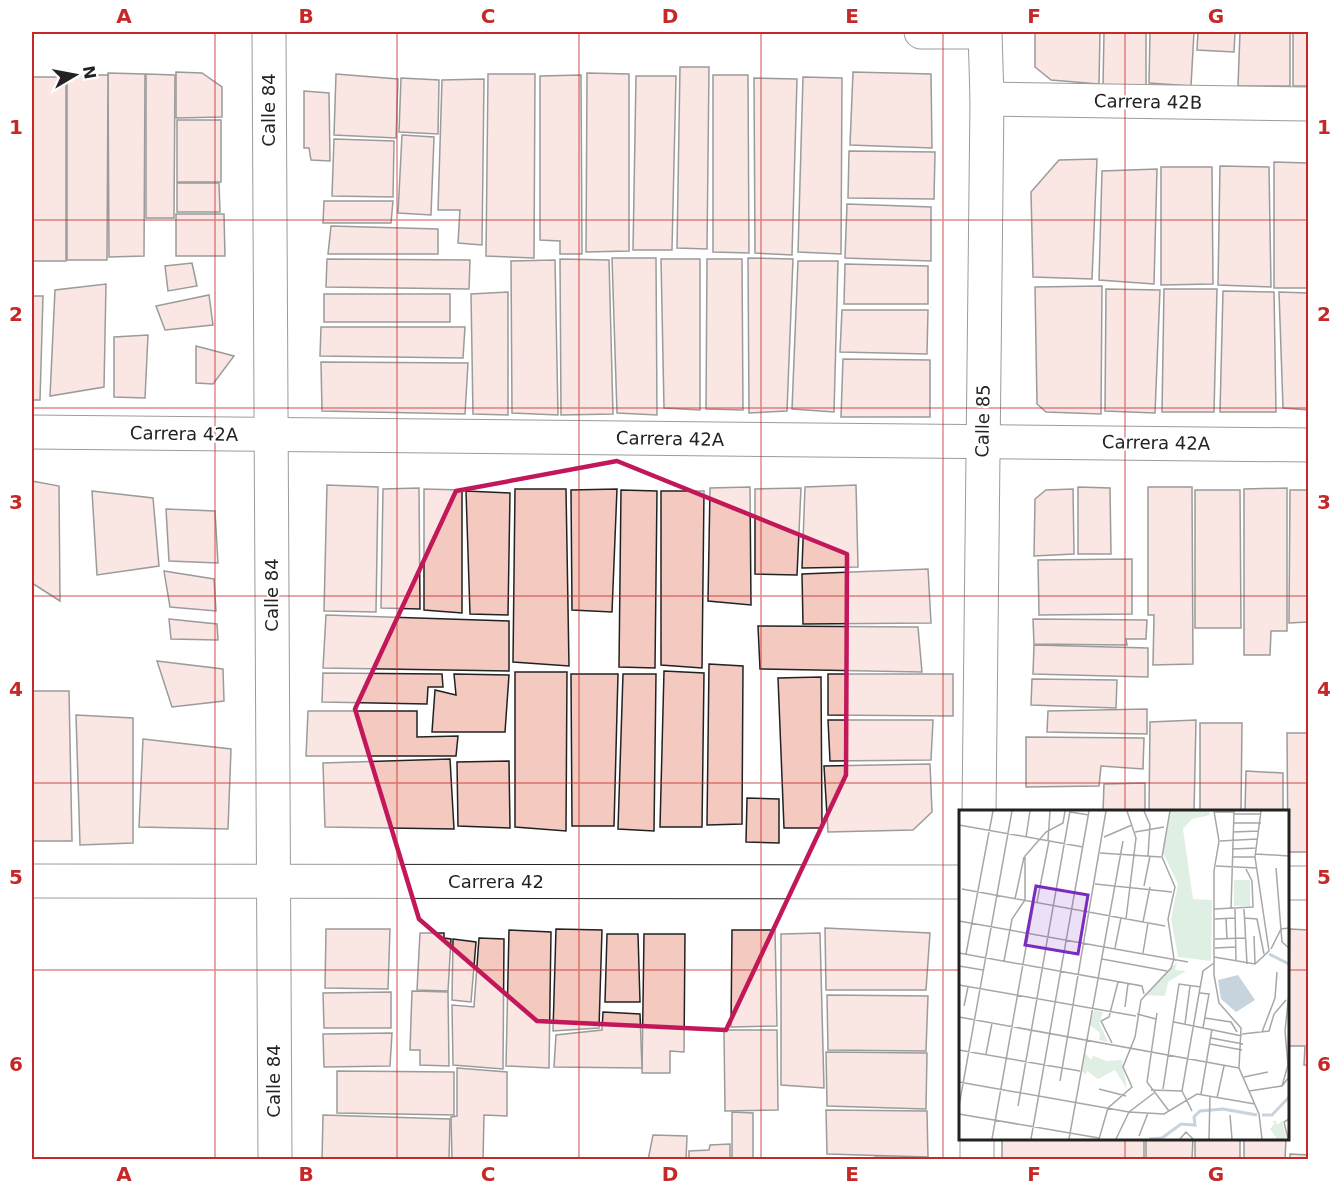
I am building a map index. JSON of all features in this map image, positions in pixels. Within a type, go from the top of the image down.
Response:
[{"type":"street","name":"Calle 84","points":[[269,32],[275,1160]]},
{"type":"street","points":[[921,32],[984,32]]},
{"type":"street","name":"Calle 85","points":[[979,810],[987,99],[984,32]]},
{"type":"street","name":"Carrera 42B","points":[[987,99],[1308,104]]},
{"type":"street","name":"Carrera 42A","points":[[32,432],[1308,445]]},
{"type":"street","name":"Carrera 42","points":[[32,881],[959,882]]},
{"type":"street","points":[[1289,883],[1308,883]]},
{"type":"street","points":[[977,1140],[977,1160]]},
{"type":"highlighted area","points":[[617,461],[847,554],[846,775],[726,1030],[537,1021],[419,919],[355,709],[456,491]]},
{"type":"building","points":[[1035,32],[1100,32],[1099,84],[1051,80],[1035,67]]},
{"type":"building","points":[[1104,32],[1146,32],[1146,85],[1103,85]]},
{"type":"building","points":[[1150,32],[1194,32],[1191,86],[1149,83]]},
{"type":"building","points":[[1198,32],[1235,32],[1234,52],[1197,50]]},
{"type":"building","points":[[1240,32],[1290,32],[1290,86],[1238,86]]},
{"type":"building","points":[[1293,32],[1308,32],[1308,86],[1293,86]]},
{"type":"building","points":[[680,67],[709,67],[707,249],[677,248]]},
{"type":"building","points":[[176,72],[202,73],[222,87],[222,117],[176,118]]},
{"type":"building","points":[[853,72],[931,74],[932,148],[850,145]]},
{"type":"building","points":[[108,73],[145,74],[144,256],[109,257]]},
{"type":"building","points":[[587,73],[629,74],[629,251],[586,252]]},
{"type":"building","points":[[146,74],[175,75],[174,218],[146,218]]},
{"type":"building","points":[[336,74],[398,79],[396,138],[334,135]]},
{"type":"building","points":[[488,74],[535,74],[534,258],[486,256]]},
{"type":"building","points":[[67,75],[108,75],[107,260],[67,260]]},
{"type":"building","points":[[581,75],[582,254],[560,254],[560,241],[540,240],[540,76]]},
{"type":"building","points":[[713,75],[748,75],[749,253],[713,252]]},
{"type":"building","points":[[636,76],[676,76],[672,250],[633,250]]},
{"type":"building","points":[[32,77],[66,77],[66,261],[32,261]]},
{"type":"building","points":[[803,77],[842,78],[841,254],[798,252]]},
{"type":"building","points":[[401,78],[439,80],[438,134],[399,132]]},
{"type":"building","points":[[754,78],[797,79],[792,255],[755,253]]},
{"type":"building","points":[[484,79],[482,245],[458,243],[460,210],[438,210],[442,80]]},
{"type":"building","points":[[304,91],[329,93],[330,161],[311,160],[309,148],[304,148]]},
{"type":"building","points":[[177,120],[221,120],[221,182],[177,182]]},
{"type":"building","points":[[402,135],[434,137],[431,215],[398,213]]},
{"type":"building","points":[[334,139],[394,141],[393,197],[332,196]]},
{"type":"building","points":[[849,151],[935,152],[934,199],[848,198]]},
{"type":"building","points":[[1097,159],[1092,279],[1033,277],[1031,192],[1059,160]]},
{"type":"building","points":[[1274,162],[1308,163],[1308,288],[1274,288]]},
{"type":"building","points":[[1220,166],[1269,167],[1271,287],[1218,285]]},
{"type":"building","points":[[1161,167],[1212,167],[1213,284],[1161,285]]},
{"type":"building","points":[[1157,169],[1154,284],[1099,280],[1102,171]]},
{"type":"building","points":[[177,183],[219,183],[220,212],[177,212]]},
{"type":"building","points":[[324,201],[393,201],[391,223],[323,223]]},
{"type":"building","points":[[847,204],[931,207],[931,261],[845,258]]},
{"type":"building","points":[[176,214],[224,214],[225,256],[176,256]]},
{"type":"building","points":[[331,226],[438,229],[438,254],[328,254]]},
{"type":"building","points":[[612,258],[656,258],[657,415],[617,413]]},
{"type":"building","points":[[748,258],[793,259],[787,411],[749,413]]},
{"type":"building","points":[[327,259],[470,260],[469,289],[326,287]]},
{"type":"building","points":[[560,259],[609,260],[613,414],[561,415]]},
{"type":"building","points":[[661,259],[700,259],[700,410],[664,408]]},
{"type":"building","points":[[707,259],[742,259],[743,410],[706,409]]},
{"type":"building","points":[[555,260],[558,415],[512,413],[511,261]]},
{"type":"building","points":[[798,261],[838,261],[834,412],[792,409]]},
{"type":"building","points":[[192,263],[197,286],[168,291],[165,266]]},
{"type":"building","points":[[845,264],[928,266],[928,304],[844,304]]},
{"type":"building","points":[[106,284],[104,387],[50,396],[55,290]]},
{"type":"building","points":[[1102,286],[1101,414],[1046,412],[1037,404],[1035,287]]},
{"type":"building","points":[[1106,289],[1160,290],[1155,413],[1105,411]]},
{"type":"building","points":[[1164,289],[1217,289],[1214,412],[1162,412]]},
{"type":"building","points":[[1223,291],[1274,292],[1276,412],[1220,412]]},
{"type":"building","points":[[508,292],[508,415],[473,414],[471,294]]},
{"type":"building","points":[[1279,292],[1308,293],[1308,410],[1283,408]]},
{"type":"building","points":[[324,294],[450,294],[450,322],[324,322]]},
{"type":"building","points":[[209,295],[213,325],[165,330],[156,306]]},
{"type":"building","points":[[32,296],[43,296],[40,400],[32,400]]},
{"type":"building","points":[[842,310],[928,310],[927,354],[840,352]]},
{"type":"building","points":[[321,327],[465,327],[463,358],[320,356]]},
{"type":"building","points":[[148,335],[145,398],[114,397],[114,337]]},
{"type":"building","points":[[196,346],[234,356],[213,384],[196,383]]},
{"type":"building","points":[[843,359],[930,360],[930,417],[841,417]]},
{"type":"building","points":[[321,362],[468,363],[465,414],[322,411]]},
{"type":"building","points":[[32,481],[59,486],[60,601],[32,583]]},
{"type":"building","points":[[327,485],[378,487],[376,612],[324,611]]},
{"type":"building","points":[[856,485],[858,567],[802,568],[805,487]]},
{"type":"building","points":[[750,487],[751,605],[708,601],[710,488]]},
{"type":"building","points":[[1078,487],[1110,488],[1111,554],[1078,554]]},
{"type":"building","points":[[1148,487],[1192,487],[1193,664],[1153,665],[1154,615],[1148,615]]},
{"type":"building","points":[[419,488],[420,609],[381,608],[383,489]]},
{"type":"building","points":[[801,488],[797,575],[755,574],[755,489]]},
{"type":"building","points":[[1287,488],[1287,631],[1271,631],[1270,655],[1244,655],[1244,489]]},
{"type":"building","points":[[424,489],[462,490],[462,613],[424,610]]},
{"type":"building","points":[[515,489],[566,489],[569,666],[513,662]]},
{"type":"building","points":[[617,489],[612,612],[572,610],[571,490]]},
{"type":"building","points":[[1073,489],[1074,554],[1034,556],[1035,499],[1046,490]]},
{"type":"building","points":[[621,490],[657,491],[655,668],[619,667]]},
{"type":"building","points":[[1195,490],[1240,490],[1241,628],[1195,628]]},
{"type":"building","points":[[1290,490],[1308,490],[1308,622],[1289,623]]},
{"type":"building","points":[[92,491],[153,498],[159,566],[97,575]]},
{"type":"building","points":[[466,491],[510,493],[508,615],[470,614]]},
{"type":"building","points":[[661,491],[704,491],[702,668],[661,665]]},
{"type":"building","points":[[166,509],[215,511],[218,563],[169,561]]},
{"type":"building","points":[[1132,559],[1132,614],[1039,615],[1038,560]]},
{"type":"building","points":[[928,569],[931,623],[803,624],[802,574]]},
{"type":"building","points":[[164,571],[214,579],[216,611],[170,607]]},
{"type":"building","points":[[326,615],[509,621],[509,671],[323,668]]},
{"type":"building","points":[[169,619],[217,624],[218,640],[171,639]]},
{"type":"building","points":[[1033,619],[1147,620],[1146,639],[1126,639],[1127,645],[1034,644]]},
{"type":"building","points":[[758,626],[918,627],[922,672],[760,669]]},
{"type":"building","points":[[1034,645],[1148,648],[1148,677],[1033,674]]},
{"type":"building","points":[[157,661],[223,669],[224,701],[172,707]]},
{"type":"building","points":[[709,664],[743,666],[742,824],[707,825]]},
{"type":"building","points":[[664,671],[704,673],[702,827],[660,827]]},
{"type":"building","points":[[515,672],[567,672],[566,831],[515,827]]},
{"type":"building","points":[[323,673],[442,674],[443,687],[428,687],[427,704],[322,702]]},
{"type":"building","points":[[454,674],[509,675],[505,732],[432,732],[435,690],[456,695]]},
{"type":"building","points":[[571,674],[618,674],[614,826],[572,826]]},
{"type":"building","points":[[623,674],[656,674],[654,831],[618,829]]},
{"type":"building","points":[[828,674],[953,674],[953,716],[828,715]]},
{"type":"building","points":[[821,677],[822,828],[784,828],[778,678]]},
{"type":"building","points":[[1032,679],[1117,680],[1116,708],[1031,705]]},
{"type":"building","points":[[32,691],[69,691],[72,841],[33,841]]},
{"type":"building","points":[[1147,709],[1147,734],[1047,732],[1048,711]]},
{"type":"building","points":[[308,711],[417,711],[417,737],[458,736],[456,756],[306,756]]},
{"type":"building","points":[[76,715],[133,718],[133,843],[80,845]]},
{"type":"building","points":[[828,720],[933,720],[931,760],[830,761]]},
{"type":"building","points":[[1196,720],[1194,810],[1149,810],[1150,722]]},
{"type":"building","points":[[1200,723],[1242,723],[1241,810],[1200,810]]},
{"type":"building","points":[[1287,733],[1308,733],[1308,852],[1289,852]]},
{"type":"building","points":[[1026,737],[1144,738],[1143,769],[1101,766],[1099,786],[1026,787]]},
{"type":"building","points":[[143,739],[231,749],[228,829],[139,827]]},
{"type":"building","points":[[450,759],[454,829],[325,827],[323,763]]},
{"type":"building","points":[[509,761],[510,828],[458,826],[457,762]]},
{"type":"building","points":[[930,764],[932,812],[913,830],[828,832],[824,766]]},
{"type":"building","points":[[1246,771],[1283,773],[1283,810],[1245,810]]},
{"type":"building","points":[[1145,783],[1145,810],[1103,810],[1104,784]]},
{"type":"building","points":[[747,798],[779,799],[779,843],[746,842]]},
{"type":"building","points":[[825,928],[930,933],[926,990],[826,990]]},
{"type":"building","points":[[326,929],[390,929],[388,989],[325,988]]},
{"type":"building","points":[[556,929],[602,930],[599,1028],[553,1031]]},
{"type":"building","points":[[1290,929],[1308,930],[1308,1065],[1304,1065],[1305,1046],[1289,1046]]},
{"type":"building","points":[[509,930],[551,932],[549,1068],[506,1066]]},
{"type":"building","points":[[732,930],[775,930],[777,1026],[731,1027]]},
{"type":"building","points":[[420,933],[444,933],[444,938],[451,939],[448,991],[417,990]]},
{"type":"building","points":[[820,933],[824,1088],[781,1085],[781,934]]},
{"type":"building","points":[[607,934],[638,934],[640,1002],[605,1002]]},
{"type":"building","points":[[644,934],[685,934],[684,1052],[670,1051],[670,1073],[642,1073]]},
{"type":"building","points":[[479,938],[504,939],[503,1069],[453,1065],[452,1005],[474,1007]]},
{"type":"building","points":[[453,939],[476,942],[471,1002],[452,1000]]},
{"type":"building","points":[[412,991],[448,992],[449,1066],[420,1065],[420,1050],[410,1050]]},
{"type":"building","points":[[391,992],[391,1028],[324,1028],[323,993]]},
{"type":"building","points":[[827,995],[928,996],[926,1051],[828,1050]]},
{"type":"building","points":[[603,1012],[640,1014],[642,1068],[554,1067],[556,1035],[602,1030]]},
{"type":"building","points":[[724,1030],[777,1030],[778,1110],[725,1111]]},
{"type":"building","points":[[392,1033],[390,1066],[324,1067],[323,1034]]},
{"type":"building","points":[[826,1052],[927,1053],[926,1109],[827,1106]]},
{"type":"building","points":[[457,1068],[507,1072],[507,1116],[484,1115],[483,1160],[452,1159],[451,1117],[457,1116]]},
{"type":"building","points":[[337,1071],[454,1072],[454,1115],[337,1113]]},
{"type":"building","points":[[826,1110],[927,1111],[928,1157],[827,1154]]},
{"type":"building","points":[[732,1112],[753,1113],[753,1160],[732,1160]]},
{"type":"building","points":[[323,1115],[450,1119],[449,1160],[322,1160]]},
{"type":"building","points":[[653,1135],[687,1136],[686,1160],[648,1160]]},
{"type":"building","points":[[1002,1140],[1144,1140],[1144,1159],[1002,1159]]},
{"type":"building","points":[[1146,1140],[1193,1140],[1192,1160],[1146,1160]]},
{"type":"building","points":[[1195,1140],[1240,1140],[1240,1160],[1195,1160]]},
{"type":"building","points":[[1244,1140],[1286,1140],[1285,1160],[1244,1160]]},
{"type":"building","points":[[730,1144],[730,1160],[689,1160],[689,1151],[709,1150],[710,1145]]},
{"type":"building","points":[[1290,1154],[1308,1155],[1308,1160],[1290,1160]]},
{"type":"building","points":[[875,1157],[927,1158],[927,1160],[875,1160]]}]
